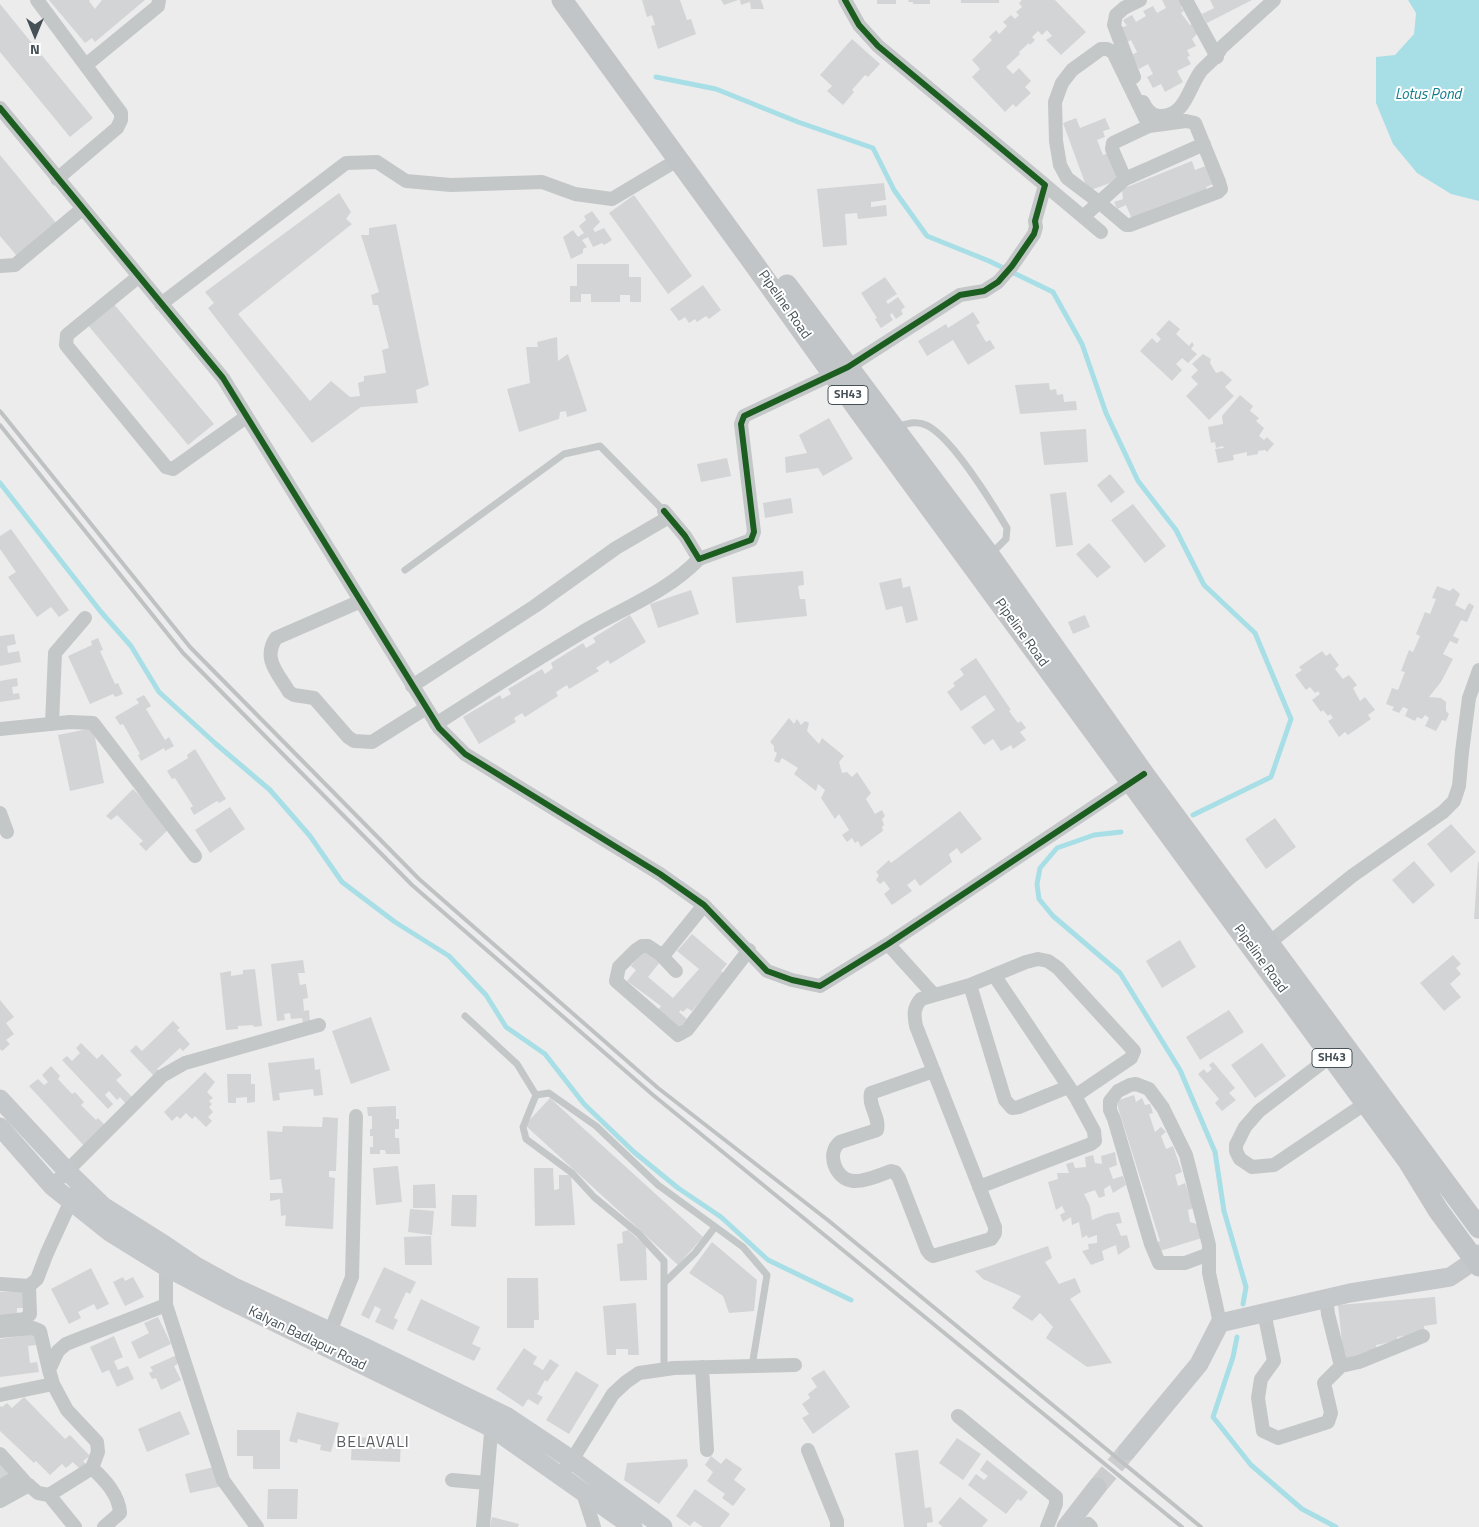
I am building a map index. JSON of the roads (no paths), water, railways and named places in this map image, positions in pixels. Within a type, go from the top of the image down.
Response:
[{"type":"main road","name":"Pipeline Road","points":[[562,0],[625,77],[841,371],[894,427],[987,564],[1331,1056],[1408,1161],[1438,1210],[1478,1260]]},
{"type":"main road","name":"Pipeline Road","points":[[576,0],[678,158],[987,564]]},
{"type":"main road","name":"Pipeline Road","points":[[1137,778],[1269,943],[1479,1228]]},
{"type":"main road","points":[[0,1099],[103,1206],[196,1266],[232,1294],[330,1332],[400,1374]]},
{"type":"main road","name":"Kalyan Badlapur Road","points":[[0,1127],[52,1186],[111,1233],[166,1267],[232,1294],[332,1351],[400,1374],[492,1419],[560,1476],[633,1527]]},
{"type":"main road","points":[[1127,1451],[1199,1364],[1220,1323],[1326,1298],[1450,1276],[1478,1260]]},
{"type":"main road","points":[[492,1419],[506,1416],[577,1464],[662,1527]]},
{"type":"main road","points":[[1066,1527],[1097,1487]]},
{"type":"street","points":[[37,0],[121,113],[121,120],[117,128],[57,179]]},
{"type":"street","points":[[86,66],[158,6],[159,0]]},
{"type":"street","points":[[845,0],[859,25],[878,46],[1101,232]]},
{"type":"street","points":[[1140,0],[1124,8],[1116,15],[1114,25],[1147,110],[1157,116],[1171,115],[1180,109],[1201,72],[1217,57],[1221,48],[1274,0]]},
{"type":"street","points":[[1186,0],[1217,57]]},
{"type":"street","points":[[1125,179],[1112,149],[1113,143],[1149,126],[1191,121],[1195,123],[1221,189],[1218,192],[1130,225],[1123,223],[1067,178],[1060,164],[1056,141],[1055,102],[1062,83],[1072,70],[1091,55],[1101,49],[1107,49],[1113,52],[1149,126]]},
{"type":"street","points":[[0,108],[223,378],[436,724],[465,754],[660,874],[704,905],[767,971],[792,980],[820,986],[888,944],[1137,778]]},
{"type":"street","points":[[1083,217],[1125,179],[1204,144]]},
{"type":"street","points":[[161,304],[346,163],[377,162],[406,181],[452,185],[542,182],[575,194],[612,198],[678,158]]},
{"type":"street","points":[[436,724],[581,633],[658,592],[685,574],[700,559],[751,540],[754,532],[741,424],[744,416],[841,371],[960,295],[984,290],[998,282],[1012,266],[1034,234],[1035,221],[1045,185]]},
{"type":"street","points":[[0,266],[16,265],[82,209]]},
{"type":"street","points":[[138,277],[68,335],[66,345],[166,467],[173,469],[246,416]]},
{"type":"street","points":[[412,686],[535,606],[667,514],[685,536],[700,559]]},
{"type":"street","points":[[361,601],[276,638],[272,645],[270,660],[289,692],[294,695],[314,698],[348,737],[354,741],[372,742],[426,708]]},
{"type":"street","points":[[52,724],[54,653],[85,618]]},
{"type":"street","points":[[1269,943],[1352,876],[1443,812],[1454,801],[1459,786],[1468,698],[1479,670]]},
{"type":"street","points":[[0,729],[70,722],[93,723],[195,856]]},
{"type":"street","points":[[0,813],[8,832]]},
{"type":"street","points":[[660,954],[666,952],[704,905]]},
{"type":"street","points":[[888,944],[934,995]]},
{"type":"street","points":[[676,971],[660,954],[648,946],[642,946],[618,967],[616,981],[678,1035],[686,1030],[749,950]]},
{"type":"street","points":[[934,1071],[871,1093],[870,1099],[878,1123],[877,1130],[840,1142],[832,1156],[833,1163],[839,1173],[851,1181],[896,1172],[927,1250],[933,1256],[991,1239],[995,1227],[934,1071],[916,1026],[914,1008],[921,999],[970,985],[1026,962],[1038,959],[1048,961],[1058,968],[1134,1051],[1131,1058],[1071,1091],[1012,1108],[1005,1100],[970,985]]},
{"type":"street","points":[[979,1187],[1095,1141],[1094,1131],[1071,1091],[994,975]]},
{"type":"street","points":[[52,1186],[74,1177],[162,1076],[185,1063],[319,1024]]},
{"type":"street","points":[[1331,1056],[1259,1111],[1236,1144],[1236,1151],[1240,1159],[1252,1167],[1274,1165],[1366,1103]]},
{"type":"street","points":[[1209,1254],[1185,1263],[1159,1263],[1151,1244],[1110,1110],[1110,1101],[1118,1091],[1130,1085],[1141,1085],[1149,1089],[1163,1108],[1186,1155],[1207,1235],[1209,1254],[1209,1273],[1220,1323]]},
{"type":"street","points":[[332,1351],[330,1332],[352,1276],[356,1116]]},
{"type":"street","points":[[0,1284],[29,1286],[37,1279],[46,1253],[70,1202],[74,1177]]},
{"type":"street","points":[[165,1245],[166,1305],[223,1480],[257,1527]]},
{"type":"street","points":[[0,1322],[25,1319],[30,1314],[29,1286]]},
{"type":"street","points":[[1326,1298],[1340,1366]]},
{"type":"street","points":[[49,1370],[58,1351],[66,1344],[166,1305]]},
{"type":"street","points":[[1264,1312],[1274,1361],[1261,1379],[1258,1398],[1263,1430],[1278,1438],[1328,1422],[1331,1413],[1324,1383],[1340,1366],[1359,1362],[1423,1336]]},
{"type":"street","points":[[0,1331],[33,1328],[40,1331],[53,1384],[67,1410],[97,1442],[98,1452],[92,1468],[49,1495]]},
{"type":"street","points":[[560,1476],[577,1464],[613,1394],[639,1373],[664,1369],[702,1367],[795,1365]]},
{"type":"street","points":[[700,1450],[706,1428],[702,1367]]},
{"type":"street","points":[[0,1395],[53,1384]]},
{"type":"street","points":[[958,1416],[1056,1498],[1056,1504],[1047,1527]]},
{"type":"street","points":[[484,1527],[492,1419]]},
{"type":"street","points":[[808,1450],[837,1522],[837,1527]]},
{"type":"street","points":[[0,1454],[38,1493],[49,1495],[76,1527]]},
{"type":"street","points":[[577,1464],[582,1491],[594,1527]]},
{"type":"street","points":[[92,1468],[104,1479],[120,1504],[120,1513],[104,1527]]},
{"type":"street","points":[[0,1487],[19,1475]]},
{"type":"street","points":[[452,1480],[487,1483]]},
{"type":"street","points":[[0,1501],[29,1485]]},
{"type":"street","points":[[1082,1527],[1088,1524],[1091,1527]]},
{"type":"lane","points":[[894,427],[916,422],[928,426],[942,438],[964,463],[1008,528],[1006,539],[987,564]]},
{"type":"lane","points":[[406,570],[564,454],[600,446],[667,514]]},
{"type":"lane","points":[[465,1016],[517,1064],[536,1095]]},
{"type":"lane","points":[[536,1095],[549,1093],[596,1126],[658,1185],[743,1247],[767,1275],[752,1366]]},
{"type":"lane","points":[[536,1095],[523,1127],[526,1139],[572,1173],[594,1197],[639,1234],[664,1261],[664,1369]]},
{"type":"lane","points":[[664,1283],[715,1227]]},
{"type":"water","name":"Lotus Pond","points":[[1408,0],[1479,0],[1479,201],[1451,194],[1417,173],[1393,144],[1376,103],[1376,57],[1395,55],[1414,34],[1416,13]]},
{"type":"waterway","points":[[656,77],[716,89],[798,122],[873,148],[894,190],[927,236],[989,261],[1053,292],[1082,344],[1106,413],[1138,481],[1176,530],[1204,585],[1255,633],[1291,719],[1271,777],[1193,815]]},
{"type":"waterway","points":[[0,483],[101,612],[131,646],[159,692],[270,790],[310,836],[342,882],[395,922],[449,956],[486,995],[506,1027],[545,1054],[584,1104],[634,1152],[678,1188],[721,1217],[768,1260],[851,1300]]},
{"type":"waterway","points":[[1121,832],[1094,835],[1057,848],[1040,868],[1037,884],[1039,899],[1053,916],[1120,973],[1180,1070],[1215,1152],[1224,1211],[1246,1287],[1243,1304]]},
{"type":"waterway","points":[[1237,1337],[1233,1357],[1213,1417],[1251,1465],[1302,1509],[1336,1527]]},
{"type":"tunnel","points":[[1097,1487],[1127,1451]]},
{"type":"railway","points":[[0,411],[190,647],[419,879],[658,1088],[829,1221],[1201,1527]]},
{"type":"railway","points":[[0,425],[183,653],[412,885],[653,1095],[1182,1527]]},
{"type":"district","name":"BELAVALI","points":[[373,1443]]}]
